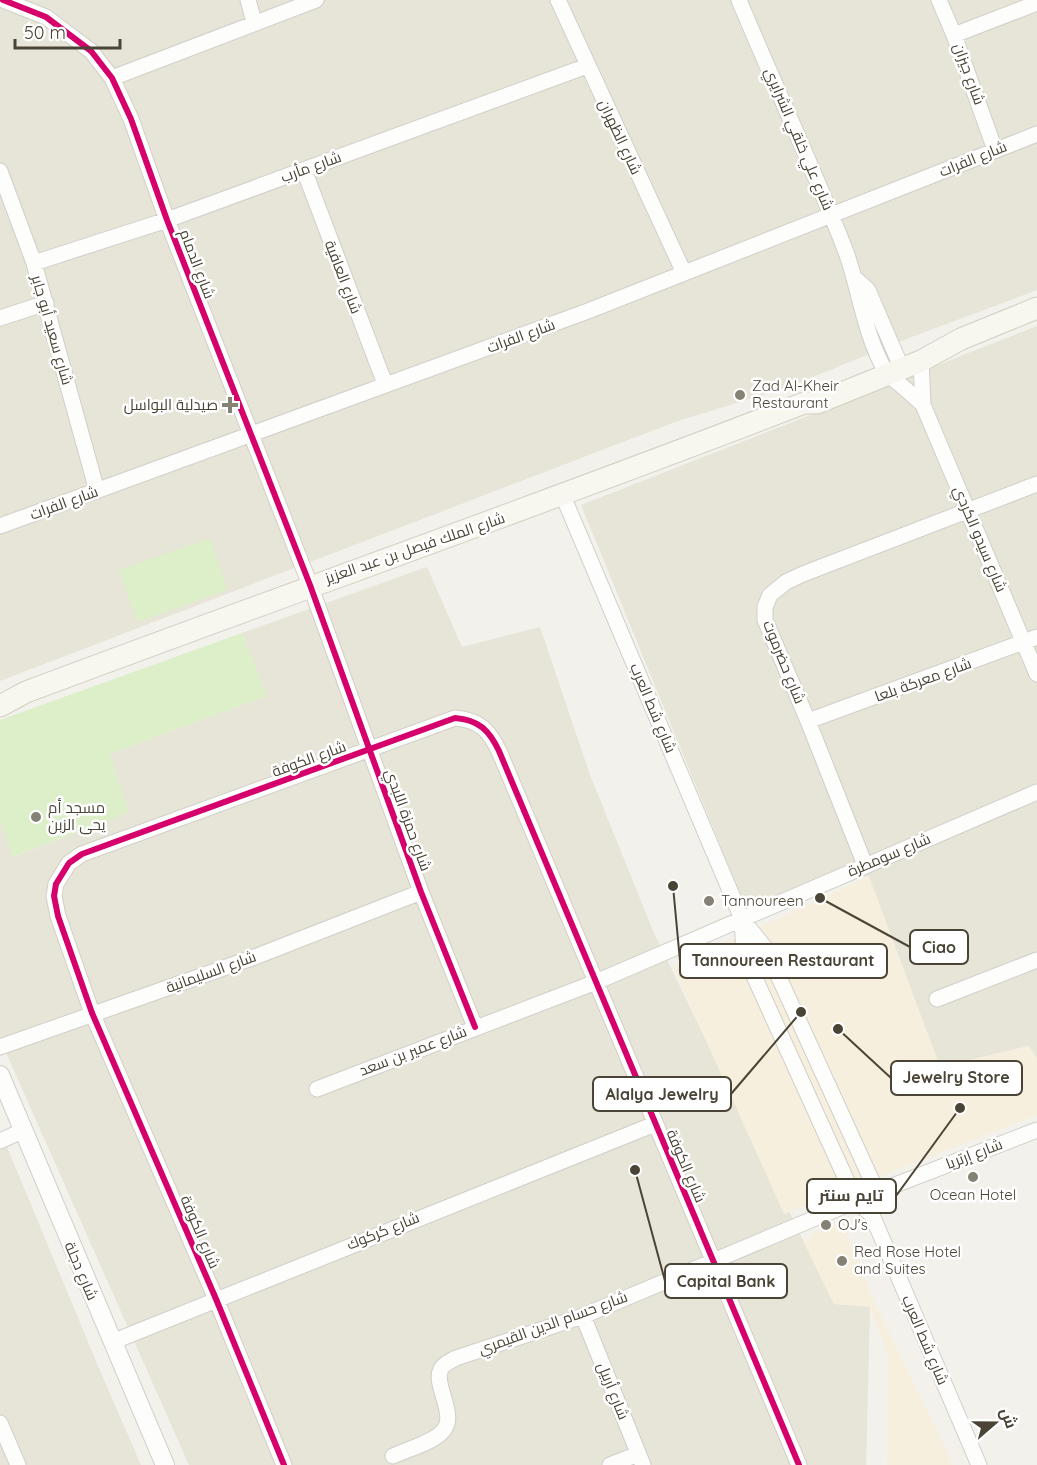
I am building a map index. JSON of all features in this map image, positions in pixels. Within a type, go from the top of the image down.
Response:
[{"type":"main road","name":"شارع الملك فيصل بن عبد العزيز","points":[[0,706],[26,692],[310,585],[563,496],[804,404],[813,395],[898,365],[1037,308]]},
{"type":"main road","name":"شارع الملك فيصل بن عبد العزيز","points":[[0,697],[26,692]]},
{"type":"street","name":"شارع الدمام","points":[[3,0],[46,17],[91,51],[112,78],[131,119],[167,220],[310,585]]},
{"type":"street","points":[[248,0],[254,22]]},
{"type":"street","points":[[112,78],[316,0]]},
{"type":"street","name":"شارع الظهران","points":[[558,0],[684,273]]},
{"type":"street","name":"شارع علي خلقي الشرايري","points":[[739,0],[832,216],[856,279],[868,290],[898,365]]},
{"type":"street","name":"شارع جيزان","points":[[939,0],[954,35],[995,150]]},
{"type":"street","points":[[954,35],[1037,3]]},
{"type":"street","name":"شارع مأرب","points":[[34,263],[167,220],[587,66]]},
{"type":"street","name":"شارع الفرات","points":[[0,526],[588,311],[1037,134]]},
{"type":"street","name":"شارع العافية","points":[[304,170],[385,384]]},
{"type":"street","name":"شارع سعيد أبو جابر","points":[[0,171],[34,263],[97,491]]},
{"type":"street","points":[[0,318],[46,303]]},
{"type":"street","name":"شارع سيدو الكردي","points":[[898,365],[907,388],[922,405]]},
{"type":"street","name":"شارع سيدو الكردي","points":[[898,365],[922,405],[967,511],[1031,640],[1037,674]]},
{"type":"street","name":"شارع حضرموت","points":[[865,865],[765,620],[765,607],[770,595],[786,582],[803,574],[1037,484]]},
{"type":"street","name":"شارع شط العرب","points":[[563,496],[742,919],[766,949],[877,1192]]},
{"type":"street","name":"شارع حمزة اللبدي","points":[[310,585],[421,891],[474,1027]]},
{"type":"street","name":"شارع معركة بلعا","points":[[808,721],[1031,640]]},
{"type":"street","name":"شارع الكوفة","points":[[284,1465],[216,1299],[92,1013],[55,907],[56,884],[69,863],[82,854],[455,718],[469,719],[480,724],[492,736],[499,751],[799,1465]]},
{"type":"street","name":"شارع سومطرة","points":[[742,919],[1037,792]]},
{"type":"street","name":"شارع السليمانية","points":[[0,1047],[252,958],[421,891]]},
{"type":"street","name":"شارع شط العرب","points":[[742,919],[744,954],[856,1201],[872,1215],[979,1465]]},
{"type":"street","name":"شارع عمير بن سعد","points":[[317,1089],[596,982],[742,919]]},
{"type":"street","points":[[937,999],[1037,960]]},
{"type":"street","name":"شارع دجلة","points":[[0,1075],[165,1465]]},
{"type":"street","name":"شارع كركوك","points":[[112,1342],[655,1124]]},
{"type":"street","name":"شارع إرتريا","points":[[877,1192],[1037,1130]]},
{"type":"street","points":[[0,1141],[22,1131]]},
{"type":"street","points":[[872,1215],[877,1192]]},
{"type":"street","name":"شارع حسام الدين القيمري","points":[[393,1456],[438,1435],[444,1429],[447,1414],[439,1373],[442,1366],[487,1347],[583,1316],[877,1192]]},
{"type":"street","name":"شارع أربيل","points":[[583,1316],[640,1459]]},
{"type":"street","points":[[0,1423],[18,1465]]},
{"type":"street","points":[[610,1465],[640,1459]]},
{"type":"shaded area","points":[[0,0],[1037,0],[1037,290],[901,341],[791,386],[675,422],[0,681]]},
{"type":"shaded area","points":[[1037,326],[1037,1059],[1029,1046],[940,1067],[868,876],[746,908],[581,505]]},
{"type":"shaded area","points":[[427,567],[462,647],[540,627],[590,775],[653,931],[834,1304],[870,1306],[866,1465],[189,1465],[0,1039],[0,820],[14,857],[128,812],[110,754],[266,696],[242,633]]},
{"type":"shaded area","points":[[869,876],[940,1067],[1029,1046],[1037,1059],[1037,1115],[784,1214],[673,967]]},
{"type":"shaded area","points":[[0,1130],[98,1366],[141,1465],[0,1465]]},
{"type":"shaded area","points":[[842,1222],[871,1294],[953,1465],[887,1465],[888,1356],[870,1307],[834,1304],[803,1241],[814,1233]]},
{"type":"green space","points":[[210,538],[228,590],[137,622],[119,570]]},
{"type":"green space","points":[[242,633],[267,696],[110,754],[129,812],[13,857],[0,820],[0,720]]},
{"type":"cycle path","points":[[3,0],[46,17],[91,51],[112,78],[131,119],[167,220],[310,585],[421,892],[475,1027]]},
{"type":"cycle path","points":[[284,1465],[216,1299],[92,1013],[58,916],[54,896],[56,884],[69,863],[82,854],[455,718],[471,721],[482,727],[499,751],[799,1465]]},
{"type":"place","name":"Zad Al-Kheir Restaurant","points":[[740,395]]},
{"type":"place","name":"صيدلية البواسل","points":[[230,405]]},
{"type":"place","name":"مسجد أم يحى الزبن","points":[[36,817]]},
{"type":"place","name":"Tannoureen Restaurant","points":[[673,886]]},
{"type":"place","name":"Ciao","points":[[820,898]]},
{"type":"place","name":"Tannoureen","points":[[709,901]]},
{"type":"place","name":"Alalya Jewelry","points":[[801,1012]]},
{"type":"place","name":"Jewelry Store","points":[[838,1029]]},
{"type":"place","name":"تايم سنتر","points":[[960,1108]]},
{"type":"place","name":"Capital Bank","points":[[635,1170]]},
{"type":"place","name":"Ocean Hotel","points":[[973,1177]]},
{"type":"place","name":"OJ's","points":[[826,1225]]},
{"type":"place","name":"Red Rose Hotel and Suites","points":[[842,1261]]}]
